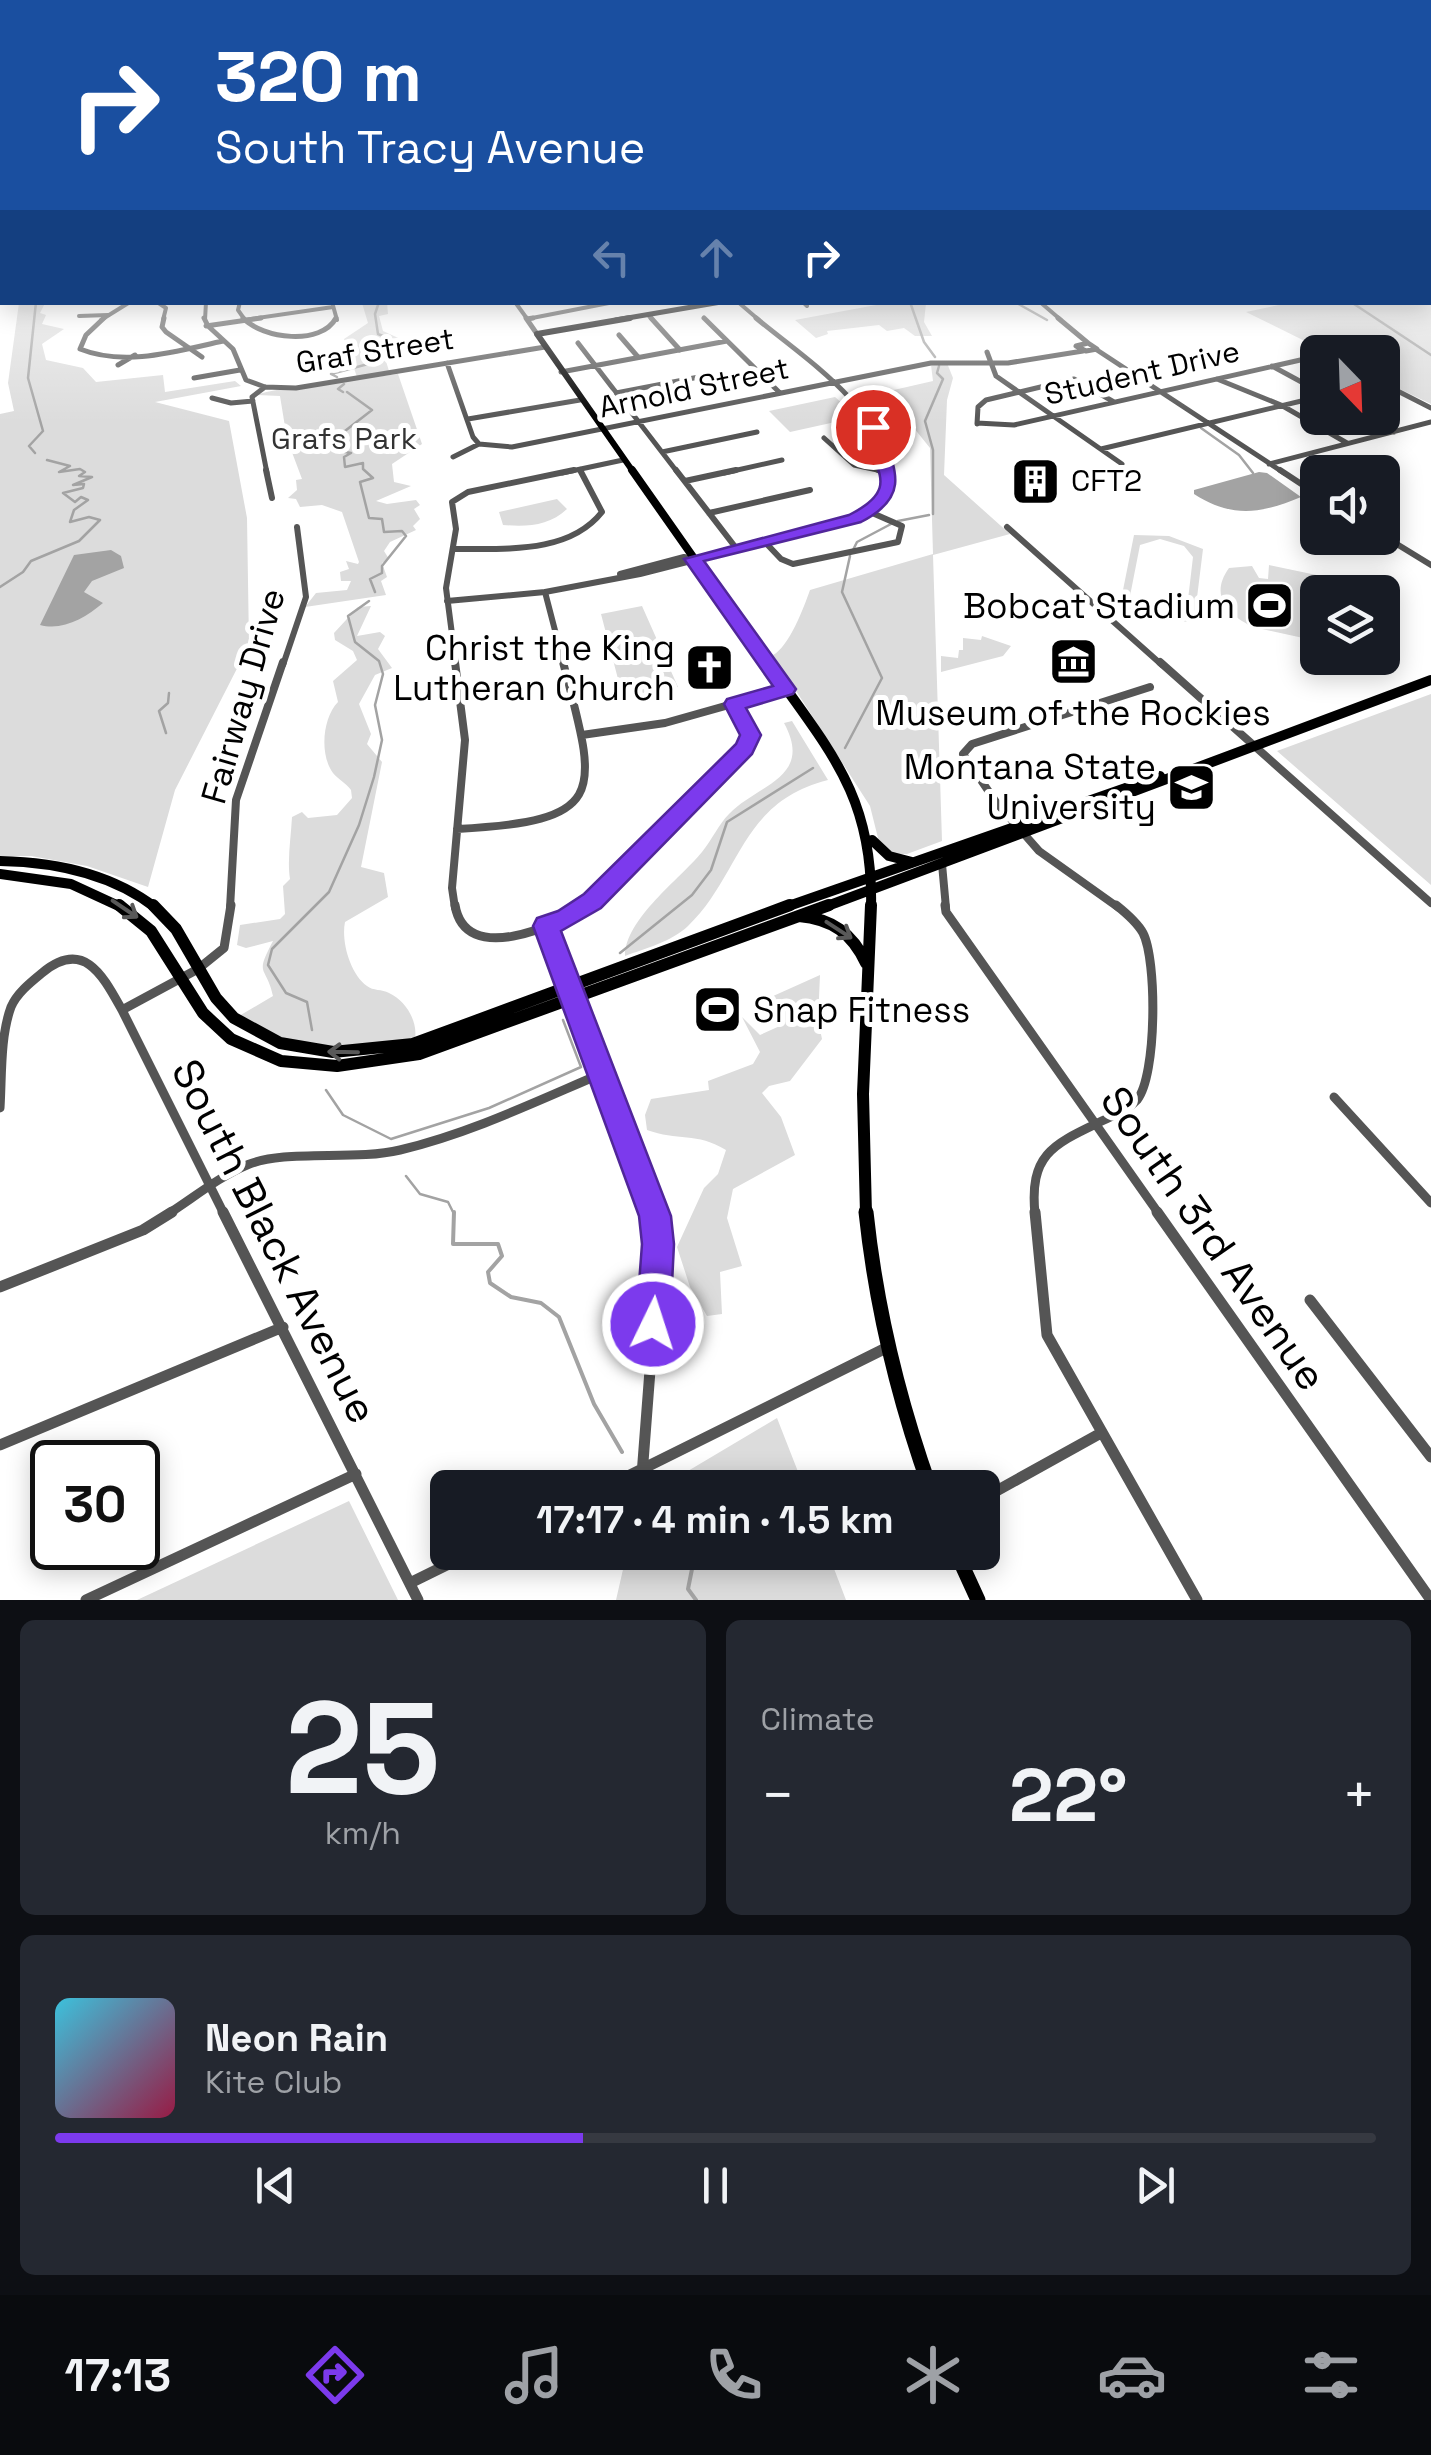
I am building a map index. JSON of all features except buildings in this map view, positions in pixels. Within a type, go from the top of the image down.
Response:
[{"type":"main road","points":[[705,305],[542,338],[580,400],[848,779],[870,837],[863,1166],[869,1240],[886,1348],[924,1470]]},
{"type":"main road","points":[[0,860],[38,862],[77,872],[156,906],[187,944],[219,1002],[252,1032],[304,1049],[341,1053],[413,1044],[793,916],[918,862],[1431,680]]},
{"type":"main road","points":[[0,874],[69,882],[114,901],[152,932],[200,1010],[228,1037],[271,1057],[323,1066],[384,1062],[418,1054],[572,992],[872,884],[942,864],[1020,828]]},
{"type":"main road","points":[[870,837],[889,856],[918,862]]},
{"type":"main road","points":[[793,916],[811,916],[838,926],[855,940],[868,967]]},
{"type":"main road","points":[[964,1570],[978,1600]]},
{"type":"street","points":[[125,305],[82,338],[80,349],[94,355],[134,356],[222,340]]},
{"type":"street","points":[[162,305],[166,308],[162,327],[167,334],[194,347],[202,357]]},
{"type":"street","points":[[205,305],[202,316],[206,326],[244,320],[332,305],[338,318],[334,324],[290,336],[262,334],[244,320],[239,305]]},
{"type":"street","points":[[517,305],[542,338]]},
{"type":"street","points":[[527,320],[600,305]]},
{"type":"street","points":[[447,601],[545,592],[693,559],[870,512],[886,498],[885,455],[873,427],[741,305]]},
{"type":"street","points":[[1043,305],[1076,345],[1117,366]]},
{"type":"street","points":[[79,316],[108,315]]},
{"type":"street","points":[[648,315],[680,350]]},
{"type":"street","points":[[704,318],[780,394]]},
{"type":"street","points":[[1058,321],[1117,366],[1300,484]]},
{"type":"street","name":"Graf Street","points":[[206,326],[237,355],[246,380],[265,387],[296,388],[447,363],[542,338]]},
{"type":"street","points":[[619,335],[638,358]]},
{"type":"street","points":[[561,372],[727,341]]},
{"type":"street","points":[[578,343],[736,548]]},
{"type":"street","points":[[1076,345],[1088,343]]},
{"type":"street","name":"Arnold Street","points":[[1065,352],[1076,345]]},
{"type":"street","name":"Arnold Street","points":[[453,457],[479,444],[512,447],[936,362],[1014,362],[1096,350]]},
{"type":"street","points":[[987,352],[993,374],[1122,464]]},
{"type":"street","points":[[118,365],[134,356]]},
{"type":"street","name":"Student Drive","points":[[1018,392],[982,402],[976,425],[1009,426],[1300,360]]},
{"type":"street","points":[[447,363],[473,437],[479,444]]},
{"type":"street","points":[[1272,366],[1300,383]]},
{"type":"street","points":[[194,378],[240,370]]},
{"type":"street","points":[[616,393],[704,376]]},
{"type":"street","points":[[1018,392],[1076,379],[1114,402]]},
{"type":"street","points":[[1216,379],[1281,405],[1348,444]]},
{"type":"street","points":[[265,387],[254,394],[253,400],[272,498]]},
{"type":"street","points":[[1400,392],[1431,407]]},
{"type":"street","points":[[212,398],[231,403],[253,400]]},
{"type":"street","points":[[1100,449],[1300,399]]},
{"type":"street","points":[[468,419],[580,400]]},
{"type":"street","points":[[1400,430],[1430,422]]},
{"type":"street","points":[[662,452],[757,432]]},
{"type":"street","points":[[1268,464],[1382,435]]},
{"type":"street","points":[[824,438],[854,465],[887,472]]},
{"type":"street","points":[[623,460],[456,498],[452,506],[457,521],[447,601],[464,740],[452,906],[463,928],[478,936],[498,938],[567,918],[592,901],[745,748],[751,735],[734,704]]},
{"type":"street","points":[[685,482],[782,460]]},
{"type":"street","points":[[453,549],[537,545],[584,531],[602,512],[580,470]]},
{"type":"street","points":[[709,513],[810,490]]},
{"type":"street","points":[[764,542],[781,559],[793,564],[898,542],[902,526],[870,512]]},
{"type":"street","name":"Fairway Drive","points":[[122,1010],[198,969],[224,948],[230,917],[236,800],[306,597],[297,527]]},
{"type":"street","points":[[1007,527],[1431,903]]},
{"type":"street","points":[[1400,546],[1431,565]]},
{"type":"street","points":[[458,829],[531,823],[569,806],[583,792],[590,777],[545,592]]},
{"type":"street","points":[[1150,687],[966,749],[966,763],[1052,863],[1129,916],[1143,932],[1151,952],[1146,1084],[1135,1102],[1047,1148],[1035,1168],[1033,1191],[1047,1335],[1197,1600]]},
{"type":"street","points":[[582,736],[665,723],[786,689]]},
{"type":"street","name":"South 3rd Avenue","points":[[942,864],[946,912],[1431,1600]]},
{"type":"street","points":[[546,926],[650,1201],[658,1244],[644,1470]]},
{"type":"street","name":"South Black Avenue","points":[[0,1108],[9,1011],[44,970],[62,958],[82,959],[105,978],[122,1010],[418,1600]]},
{"type":"street","points":[[0,1287],[128,1237],[260,1160],[342,1160],[404,1149],[603,1073]]},
{"type":"street","points":[[1334,1097],[1431,1203]]},
{"type":"street","points":[[1310,1300],[1431,1457]]},
{"type":"street","points":[[0,1445],[283,1327]]},
{"type":"street","points":[[639,1470],[886,1348]]},
{"type":"street","points":[[1000,1489],[1100,1433]]},
{"type":"street","points":[[86,1600],[356,1474]]},
{"type":"street","points":[[410,1584],[437,1570]]},
{"type":"green space","points":[[19,305],[44,305],[40,313],[46,315],[42,324],[64,329],[42,344],[46,360],[83,368],[96,382],[163,375],[165,392],[235,381],[241,386],[155,402],[229,421],[247,518],[249,645],[175,790],[148,887],[87,866],[31,856],[0,856],[0,414],[14,411],[8,383]]},
{"type":"green space","points":[[363,305],[387,305],[388,314],[379,316],[383,331],[405,341],[397,353],[385,358],[389,371],[357,377],[344,339],[368,323]]},
{"type":"green space","points":[[876,305],[926,305],[924,322],[932,336],[915,336],[904,328],[887,331],[879,325],[827,331],[828,334],[816,338],[795,320]]},
{"type":"green space","points":[[1279,305],[1431,305],[1431,404],[1400,389],[1400,335],[1300,335],[1300,339],[1246,312]]},
{"type":"green space","points":[[947,363],[953,378],[947,400],[944,475],[1010,534],[933,555],[942,841],[907,854],[892,854],[879,842],[870,806],[773,655],[790,635],[810,590],[933,554],[930,448],[885,392],[933,381],[931,365]]},
{"type":"green space","name":"Grafs Park","points":[[398,374],[422,444],[392,464],[394,482],[411,486],[376,501],[387,504],[416,500],[420,505],[414,509],[420,519],[413,526],[416,530],[390,542],[384,551],[389,559],[382,563],[387,577],[381,581],[386,595],[305,607],[316,593],[347,590],[351,581],[341,581],[340,572],[349,569],[346,561],[359,562],[342,512],[322,505],[300,507],[296,499],[288,498],[297,490],[296,480],[302,479],[287,439],[280,396],[257,395]]},
{"type":"green space","points":[[835,397],[858,417],[790,432],[769,411]]},
{"type":"green space","points":[[557,499],[567,509],[553,519],[529,525],[503,525],[499,512]]},
{"type":"green space","points":[[1134,535],[1169,536],[1203,549],[1194,622],[1155,620],[1120,605]],"holes":[[[1160,539],[1184,546],[1193,557],[1187,608],[1174,616],[1143,610],[1130,596],[1140,545]]]},
{"type":"green space","name":"Bobcat Stadium","points":[[1269,565],[1316,575],[1300,575],[1300,637],[1262,629],[1262,619],[1257,617],[1255,628],[1237,618],[1221,597],[1223,578],[1229,568],[1252,566],[1259,578],[1268,579]]},
{"type":"green space","points":[[371,606],[357,636],[380,632],[385,636],[378,649],[392,668],[375,675],[359,704],[371,734],[367,744],[382,762],[361,867],[384,873],[388,897],[345,922],[344,938],[356,974],[369,988],[395,996],[405,1006],[412,1018],[415,1038],[368,1046],[324,1046],[281,1037],[239,1016],[273,996],[263,966],[273,941],[246,948],[237,945],[240,925],[280,919],[285,914],[283,886],[290,879],[292,817],[302,812],[308,818],[337,815],[352,798],[351,790],[333,773],[324,746],[329,717],[338,702],[333,681],[357,660],[353,651],[335,640],[334,633],[358,607]]},
{"type":"green space","points":[[642,606],[678,687],[623,698],[601,614]]},
{"type":"green space","points":[[982,636],[1011,646],[1003,656],[941,672],[941,656],[958,658],[963,638],[981,640]]},
{"type":"green space","points":[[1431,694],[1431,885],[1277,751]]},
{"type":"green space","points":[[792,721],[828,780],[799,790],[759,822],[706,906],[688,926],[666,940],[625,956],[627,942],[644,914],[702,852],[725,818],[787,768],[792,756],[791,741],[784,723]]},
{"type":"green space","points":[[820,975],[818,1020],[822,1039],[790,1081],[769,1086],[762,1093],[781,1117],[795,1155],[733,1189],[727,1218],[742,1266],[720,1272],[722,1314],[707,1316],[690,1287],[677,1247],[704,1188],[718,1174],[726,1150],[706,1141],[647,1130],[645,1115],[651,1099],[709,1090],[708,1081],[753,1064],[760,1052],[742,1017],[760,1035],[782,1025],[771,997]]},
{"type":"green space","points":[[777,1418],[797,1470],[690,1470]]},
{"type":"green space","points":[[349,1501],[398,1600],[137,1600]]},
{"type":"green space","points":[[623,1570],[835,1570],[846,1600],[616,1600]]},
{"type":"shaded area","points":[[1259,472],[1267,473],[1300,497],[1246,511],[1208,502],[1194,494],[1194,490]]},
{"type":"shaded area","points":[[111,550],[121,556],[124,568],[92,581],[84,592],[103,603],[73,622],[40,625],[74,555]]},
{"type":"waterway","points":[[35,453],[29,446],[43,431],[28,378],[36,305]]},
{"type":"waterway","points":[[337,377],[331,374],[368,364],[373,361],[373,352],[385,347],[388,338],[378,334],[378,305]]},
{"type":"waterway","points":[[911,305],[924,342],[935,357]]},
{"type":"waterway","points":[[1020,305],[1047,320]]},
{"type":"waterway","points":[[1356,305],[1431,355]]},
{"type":"waterway","points":[[933,514],[933,450],[925,421],[943,379],[937,373],[939,366]]},
{"type":"waterway","points":[[343,392],[338,389],[344,384]]},
{"type":"waterway","points":[[347,392],[372,410],[323,448],[351,453],[344,457],[345,467],[363,463],[363,469],[373,478],[360,482],[369,518],[382,519],[384,532],[402,531],[406,536],[382,566],[382,573],[370,579],[375,592]]},
{"type":"waterway","points":[[1201,428],[1239,455],[1253,473]]},
{"type":"waterway","points":[[0,587],[23,572],[31,561],[79,541],[100,520],[89,517],[70,522],[74,510],[88,500],[81,497],[75,502],[63,493],[83,488],[84,484],[73,485],[92,477],[79,476],[85,472],[80,469],[59,472],[70,466],[47,460]]},
{"type":"waterway","points":[[898,521],[929,515]]},
{"type":"waterway","points":[[853,550],[857,542],[891,524]]},
{"type":"waterway","points":[[845,748],[882,678],[842,592],[850,556]]},
{"type":"waterway","points":[[312,1030],[307,1002],[286,993],[268,965],[272,949],[329,892],[359,825],[374,777],[382,740],[375,705],[383,674],[379,661],[355,642],[348,616],[369,601]]},
{"type":"waterway","points":[[166,733],[159,711],[168,703],[169,693]]},
{"type":"waterway","points":[[620,953],[692,895],[711,870],[727,822],[813,768]]},
{"type":"waterway","points":[[326,1090],[343,1115],[391,1139],[489,1108],[581,1067],[563,1020]]},
{"type":"waterway","points":[[406,1176],[420,1194],[448,1202],[454,1214]]},
{"type":"waterway","points":[[454,1214],[453,1244],[498,1244],[502,1256],[488,1272],[490,1283],[511,1297],[541,1303],[559,1317],[594,1404],[622,1452]]},
{"type":"waterway","points":[[692,1570],[688,1589],[696,1600]]},
{"type":"place","name":"CFT2","points":[[1036,481]]},
{"type":"place","name":"Bobcat Stadium","points":[[1270,606]]},
{"type":"place","name":"Museum of the Rockies","points":[[1073,661]]},
{"type":"place","name":"Christ the King Lutheran Church","points":[[710,668]]},
{"type":"place","name":"Montana State University","points":[[1191,787]]},
{"type":"place","name":"Snap Fitness","points":[[718,1010]]},
{"type":"route","points":[[653,1324],[658,1244],[655,1216],[546,926],[592,901],[745,748],[751,735],[734,704],[786,689],[693,559],[855,519],[878,507],[886,498],[888,467],[873,427]]}]
